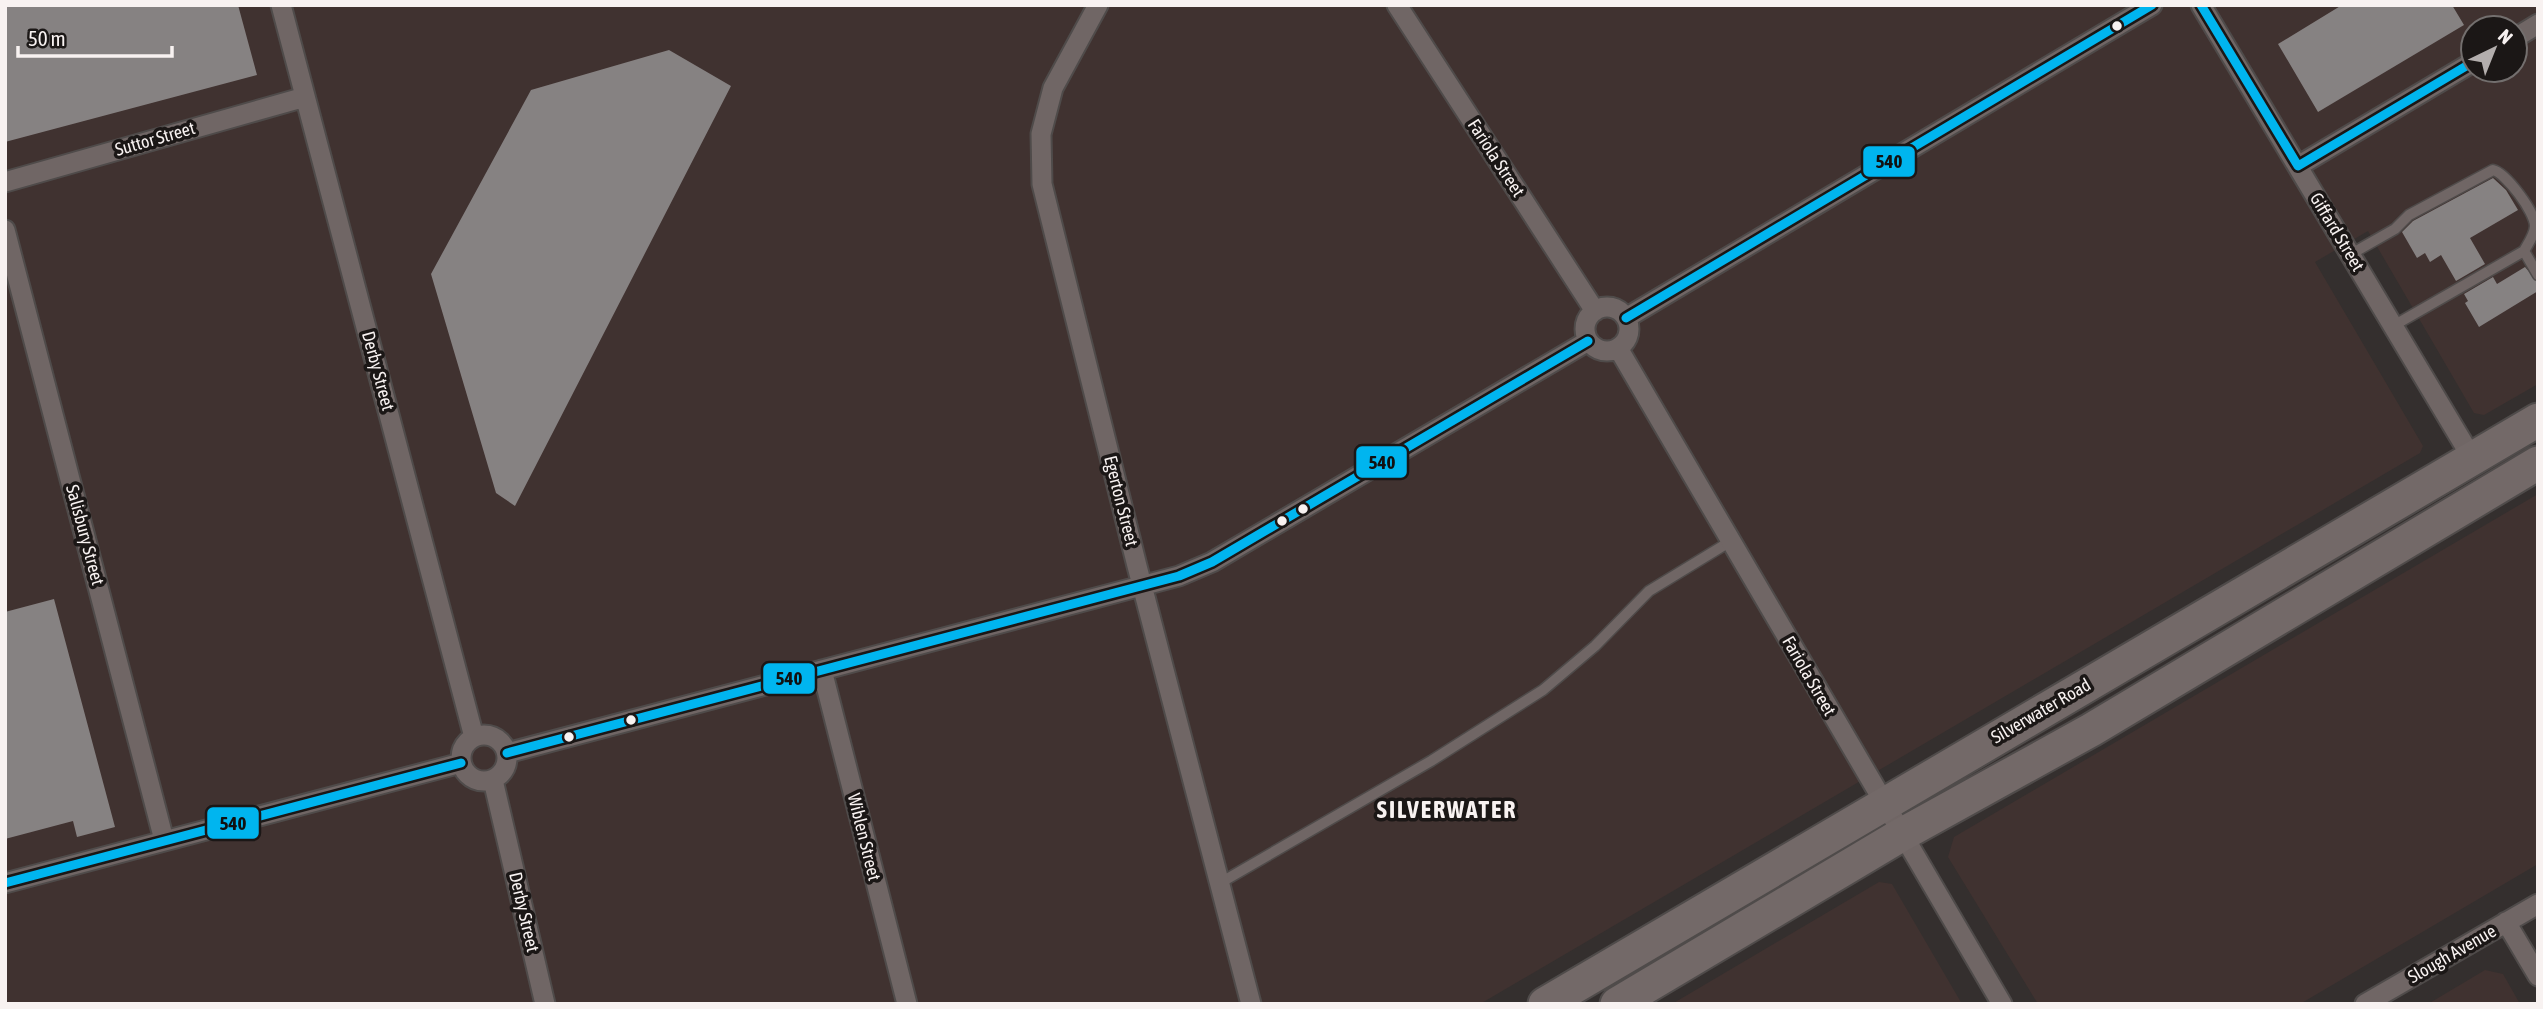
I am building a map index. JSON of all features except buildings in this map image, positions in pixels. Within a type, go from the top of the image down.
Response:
[{"type":"highway","name":"Silverwater Road","points":[[1545,1004],[2538,420]]},
{"type":"highway","points":[[1617,1004],[1901,835],[2091,730],[2538,463]]},
{"type":"street","name":"Derby Street","points":[[281,5],[474,737]]},
{"type":"street","name":"Egerton Street","points":[[1098,5],[1053,88],[1041,134],[1042,184],[1142,586],[1251,1004]]},
{"type":"street","name":"Fariola Street","points":[[1397,5],[1595,310]]},
{"type":"street","points":[[1626,318],[2152,5]]},
{"type":"street","name":"Giffard Street","points":[[2202,5],[2472,458]]},
{"type":"street","points":[[2298,166],[2459,70]]},
{"type":"street","name":"Suttor Street","points":[[5,182],[305,97]]},
{"type":"street","name":"Salisbury Street","points":[[5,230],[164,839]]},
{"type":"street","points":[[1615,309],[1626,318],[1627,338],[1618,348],[1605,351],[1588,341],[1585,328],[1595,310],[1615,309]]},
{"type":"street","points":[[507,753],[1142,586],[1212,562],[1588,341]]},
{"type":"street","name":"Fariola Street","points":[[1618,348],[2002,1004]]},
{"type":"street","name":"Wiblen Street","points":[[822,670],[907,1004]]},
{"type":"street","points":[[474,737],[494,737],[507,753],[507,766],[493,780],[473,779],[461,763],[463,748],[474,737]]},
{"type":"street","points":[[5,883],[461,763]]},
{"type":"street","name":"Derby Street","points":[[493,780],[545,1004]]},
{"type":"street","name":"Slough Avenue","points":[[2365,1004],[2538,904]]},
{"type":"street","points":[[2506,922],[2538,976]]},
{"type":"lane","points":[[2351,254],[2395,229],[2409,215],[2493,170],[2505,174],[2535,222],[2534,234],[2524,251],[2393,326]]},
{"type":"lane","points":[[2524,251],[2538,275]]},
{"type":"lane","points":[[1220,883],[1431,761],[1543,690],[1595,646],[1649,591],[1731,541]]},
{"type":"shaded area","points":[[5,5],[2538,5],[2538,384],[2484,415],[2474,413],[2368,231],[2315,262],[2423,446],[2420,453],[1480,1004],[5,1004]]},
{"type":"shaded area","points":[[2538,494],[2538,864],[2300,1004],[2038,1004],[1948,857],[1954,837]]},
{"type":"shaded area","points":[[1879,882],[1892,884],[1962,1004],[1672,1004]]},
{"type":"shaded area","points":[[2485,970],[2503,974],[2520,1004],[2428,1004]]},
{"type":"transit line","name":"540","points":[[1626,318],[2152,5]]},
{"type":"transit line","name":"540","points":[[2201,5],[2298,166]]},
{"type":"transit line","name":"540","points":[[2298,166],[2459,70]]},
{"type":"transit line","name":"540","points":[[507,753],[1179,576],[1212,562],[1588,341]]},
{"type":"transit line","name":"540","points":[[5,883],[461,763]]},
{"type":"district","name":"SILVERWATER","points":[[1447,810]]}]
